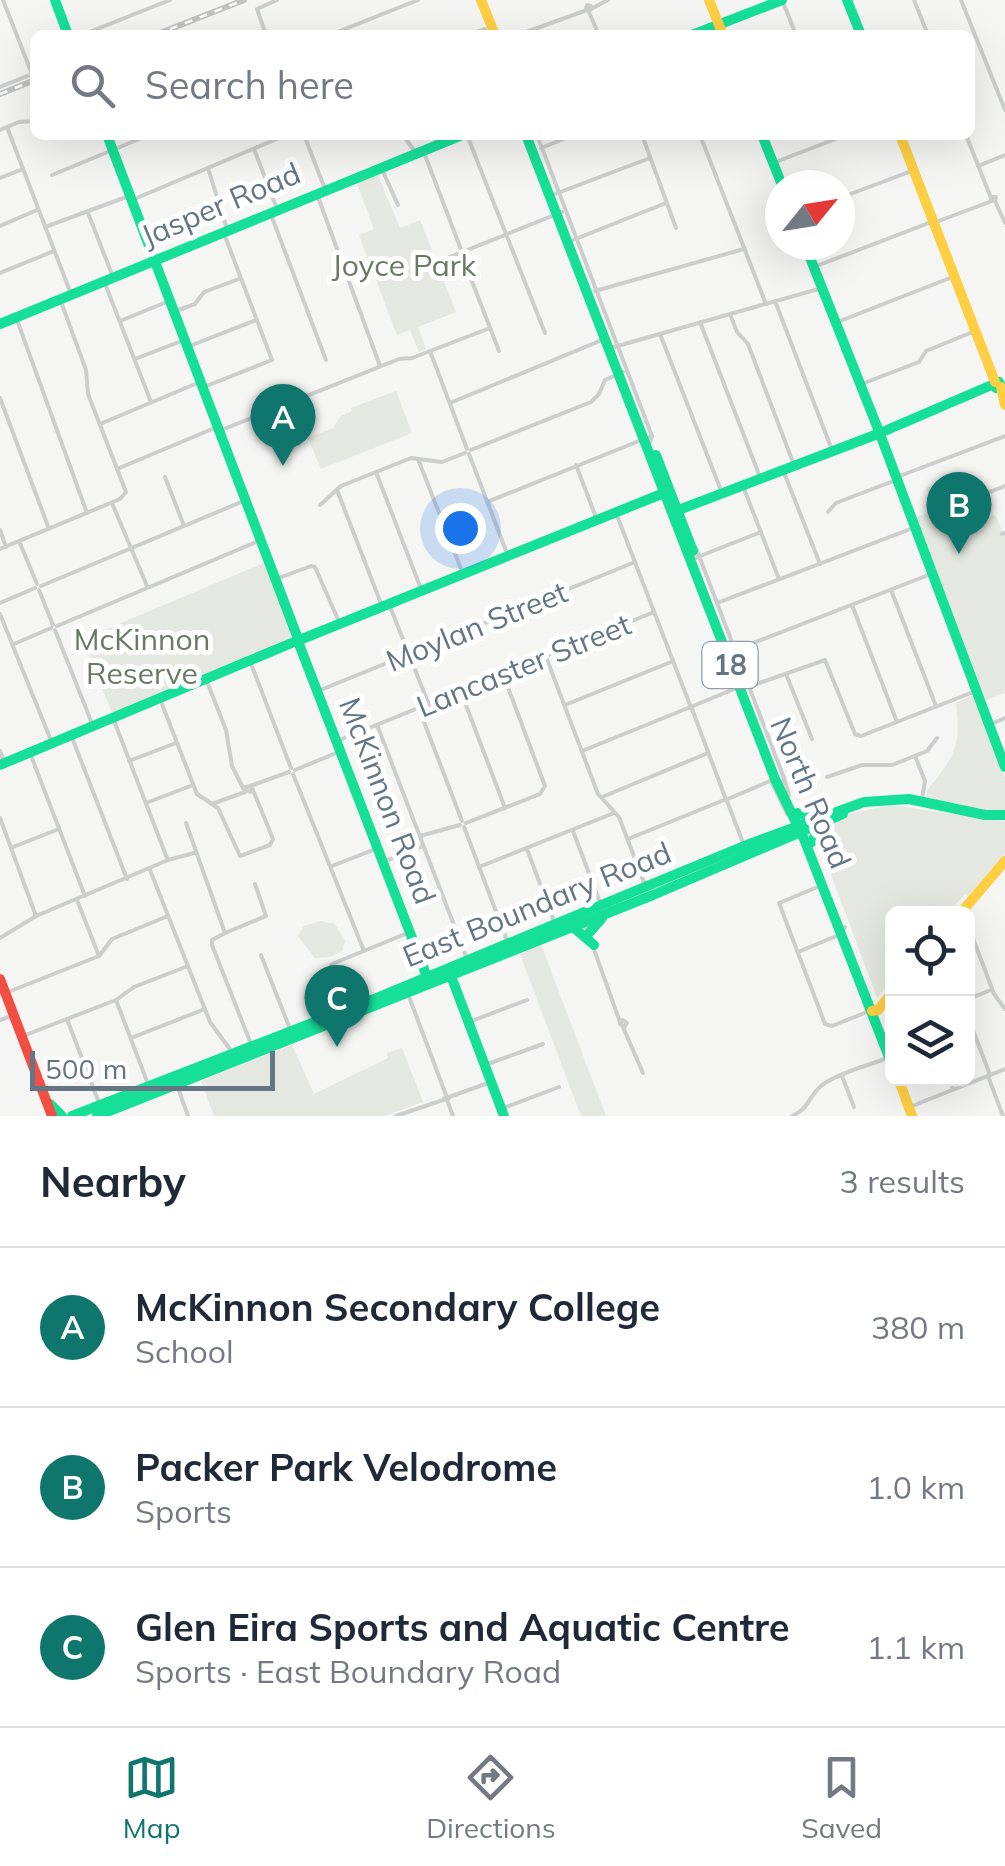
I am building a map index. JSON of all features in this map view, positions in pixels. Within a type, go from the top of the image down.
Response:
[{"type":"main road","points":[[54,0],[66,30]]},
{"type":"main road","points":[[478,0],[488,30]]},
{"type":"main road","points":[[709,0],[720,27],[782,0]]},
{"type":"main road","points":[[847,0],[859,30]]},
{"type":"main road","name":"McKinnon Road","points":[[109,140],[427,977]]},
{"type":"main road","name":"Jasper Road","points":[[0,324],[451,140]]},
{"type":"main road","name":"North Road","points":[[533,140],[557,194],[558,214],[574,239],[682,543],[733,651],[742,687]]},
{"type":"main road","points":[[764,140],[776,170]]},
{"type":"main road","points":[[674,512],[998,386],[902,140]]},
{"type":"main road","name":"North Road","points":[[537,149],[558,214],[592,292]]},
{"type":"main road","points":[[811,260],[1005,767]]},
{"type":"main road","points":[[2,764],[666,492]]},
{"type":"main road","name":"North Road","points":[[674,512],[697,557],[778,780],[804,825],[822,885],[843,931]]},
{"type":"main road","name":"North Road","points":[[778,780],[804,825],[885,1045]]},
{"type":"main road","points":[[804,825],[879,799],[921,802],[984,818],[1005,817]]},
{"type":"main road","name":"East Boundary Road","points":[[746,851],[804,825]]},
{"type":"main road","name":"East Boundary Road","points":[[72,1116],[177,1086],[258,1048],[408,994],[445,975],[582,924],[603,910],[804,825]]},
{"type":"main road","points":[[968,906],[1004,867]]},
{"type":"main road","points":[[594,945],[582,924],[603,910]]},
{"type":"main road","name":"East Boundary Road","points":[[445,975],[467,960],[556,924],[582,924]]},
{"type":"main road","points":[[427,977],[445,975],[469,1022],[502,1113]]},
{"type":"main road","name":"East Boundary Road","points":[[292,1035],[427,977]]},
{"type":"main road","points":[[0,980],[52,1116]]},
{"type":"main road","points":[[871,1007],[878,1010],[889,996]]},
{"type":"main road","name":"East Boundary Road","points":[[102,1107],[233,1052],[258,1048]]},
{"type":"main road","points":[[901,1086],[910,1111]]},
{"type":"main road","points":[[46,1100],[62,1116]]},
{"type":"street","points":[[3,0],[30,64]]},
{"type":"street","points":[[95,30],[170,0]]},
{"type":"street","points":[[264,30],[257,10],[276,0]]},
{"type":"street","points":[[343,30],[418,0]]},
{"type":"street","points":[[531,30],[608,0]]},
{"type":"street","points":[[782,0],[794,30]]},
{"type":"street","points":[[914,0],[926,30]]},
{"type":"street","points":[[961,0],[973,30]]},
{"type":"street","points":[[975,35],[1005,110]]},
{"type":"street","points":[[0,86],[30,75]]},
{"type":"street","points":[[0,130],[30,122]]},
{"type":"street","points":[[0,530],[3,548],[112,503],[126,492],[88,394],[86,370],[54,251],[7,127]]},
{"type":"street","points":[[52,175],[137,140]]},
{"type":"street","points":[[45,227],[131,198],[274,140]]},
{"type":"street","points":[[305,140],[381,366]]},
{"type":"street","points":[[408,140],[420,152],[499,351]]},
{"type":"street","points":[[466,140],[545,333]]},
{"type":"street","name":"North Road","points":[[528,140],[526,145],[652,436],[647,441]]},
{"type":"street","points":[[537,149],[561,140]]},
{"type":"street","points":[[644,140],[676,228]]},
{"type":"street","points":[[702,140],[766,304]]},
{"type":"street","points":[[773,163],[829,140]]},
{"type":"street","points":[[968,140],[1005,223]]},
{"type":"street","points":[[254,148],[326,360]]},
{"type":"street","points":[[978,166],[1005,155]]},
{"type":"street","points":[[557,194],[650,158]]},
{"type":"street","points":[[381,167],[398,205]]},
{"type":"street","points":[[100,424],[272,360],[240,278],[208,168]]},
{"type":"street","points":[[0,178],[23,169]]},
{"type":"street","points":[[855,192],[914,170]]},
{"type":"street","name":"North Road","points":[[557,194],[574,239]]},
{"type":"street","points":[[814,267],[993,199]]},
{"type":"street","points":[[574,239],[666,203]]},
{"type":"street","points":[[0,226],[38,210]]},
{"type":"street","points":[[88,213],[120,321],[152,402]]},
{"type":"street","points":[[435,263],[558,214]]},
{"type":"street","points":[[592,292],[744,249]]},
{"type":"street","points":[[0,273],[54,251]]},
{"type":"street","points":[[835,322],[955,276]]},
{"type":"street","points":[[120,321],[195,304],[204,292],[240,278]]},
{"type":"street","points":[[450,402],[609,343],[660,334],[822,288]]},
{"type":"street","points":[[775,301],[832,450]]},
{"type":"street","points":[[730,314],[737,332],[748,344],[820,564]]},
{"type":"street","points":[[16,317],[88,513]]},
{"type":"street","points":[[135,358],[256,320]]},
{"type":"street","points":[[700,322],[760,478]]},
{"type":"street","points":[[117,469],[490,328]]},
{"type":"street","points":[[859,385],[919,362],[926,350],[977,330]]},
{"type":"street","points":[[660,334],[722,493]]},
{"type":"street","points":[[430,351],[508,556]]},
{"type":"street","points":[[320,505],[337,490],[411,458],[442,462],[590,402],[606,380],[619,374]]},
{"type":"street","points":[[0,398],[50,528]]},
{"type":"street","points":[[828,512],[836,503],[1005,436]]},
{"type":"street","points":[[488,502],[576,465],[647,441]]},
{"type":"street","points":[[418,458],[463,574]]},
{"type":"street","points":[[576,465],[597,520]]},
{"type":"street","points":[[376,472],[422,590]]},
{"type":"street","points":[[165,477],[184,526]]},
{"type":"street","points":[[742,485],[780,580]]},
{"type":"street","points":[[971,499],[1005,486]]},
{"type":"street","points":[[337,490],[429,705]]},
{"type":"street","points":[[0,603],[246,500]]},
{"type":"street","points":[[112,503],[148,588]]},
{"type":"street","points":[[616,512],[746,851]]},
{"type":"street","points":[[713,605],[914,528]]},
{"type":"street","points":[[697,557],[761,532]]},
{"type":"street","points":[[12,645],[261,540]]},
{"type":"street","points":[[19,542],[93,726]]},
{"type":"street","points":[[682,543],[742,687]]},
{"type":"street","name":"Moylan Street","points":[[318,691],[635,562]]},
{"type":"street","points":[[276,579],[316,567],[340,624]]},
{"type":"street","points":[[733,651],[931,574]]},
{"type":"street","points":[[891,590],[936,706]]},
{"type":"street","points":[[852,604],[897,722]]},
{"type":"street","name":"Lancaster Street","points":[[212,804],[292,771],[377,725],[654,612]]},
{"type":"street","points":[[0,614],[52,743]]},
{"type":"street","points":[[546,658],[601,798],[616,813],[649,891]]},
{"type":"street","points":[[582,751],[742,687],[825,660],[856,734],[861,736],[976,691]]},
{"type":"street","points":[[250,661],[364,951]]},
{"type":"street","points":[[564,705],[673,661]]},
{"type":"street","points":[[786,674],[812,740]]},
{"type":"street","points":[[420,836],[540,794],[545,786],[503,675]]},
{"type":"street","points":[[160,698],[194,785],[203,800],[222,814],[240,856],[246,856],[270,845],[273,838],[258,798],[232,766],[226,730],[206,680]]},
{"type":"street","points":[[461,692],[505,808]]},
{"type":"street","points":[[419,709],[508,943]]},
{"type":"street","points":[[112,718],[168,860]]},
{"type":"street","points":[[989,724],[1005,718]]},
{"type":"street","points":[[377,725],[467,960]]},
{"type":"street","points":[[71,735],[127,879]]},
{"type":"street","points":[[827,778],[855,766],[892,765],[927,751],[936,738]]},
{"type":"street","points":[[129,761],[177,742]]},
{"type":"street","points":[[0,750],[2,764]]},
{"type":"street","points":[[30,752],[85,896]]},
{"type":"street","points":[[601,798],[708,753]]},
{"type":"street","points":[[916,756],[925,781],[921,802]]},
{"type":"street","points":[[628,839],[778,780]]},
{"type":"street","points":[[146,803],[194,785]]},
{"type":"street","points":[[479,866],[616,813]]},
{"type":"street","points":[[1,818],[36,916]]},
{"type":"street","points":[[186,823],[225,933]]},
{"type":"street","points":[[13,847],[59,829]]},
{"type":"street","points":[[572,831],[603,910]]},
{"type":"street","points":[[383,862],[423,846]]},
{"type":"street","points":[[332,866],[378,848]]},
{"type":"street","points":[[527,849],[556,924]]},
{"type":"street","points":[[0,938],[36,916],[168,860],[194,853]]},
{"type":"street","points":[[150,870],[210,1022],[233,1052]]},
{"type":"street","points":[[255,884],[266,916],[225,933],[212,940],[212,944],[258,1048]]},
{"type":"street","points":[[822,885],[779,903],[797,952],[827,1026],[871,1007]]},
{"type":"street","points":[[77,900],[99,956]]},
{"type":"street","points":[[5,993],[99,956],[112,939],[168,916]]},
{"type":"street","points":[[797,952],[843,931]]},
{"type":"street","points":[[347,1009],[330,968],[332,964],[410,932]]},
{"type":"street","points":[[975,942],[1005,1010]]},
{"type":"street","points":[[594,945],[642,1073]]},
{"type":"street","points":[[261,955],[292,1035]]},
{"type":"street","points":[[22,1037],[188,966]]},
{"type":"street","points":[[975,997],[993,990]]},
{"type":"street","points":[[408,994],[453,1116]]},
{"type":"street","points":[[116,1000],[148,1086]]},
{"type":"street","points":[[469,1022],[527,1000]]},
{"type":"street","points":[[130,1038],[205,1009]]},
{"type":"street","points":[[0,1020],[14,1015]]},
{"type":"street","points":[[67,1019],[102,1107]]},
{"type":"street","points":[[975,1036],[1004,1116]]},
{"type":"street","points":[[485,1066],[543,1044]]},
{"type":"street","points":[[792,1116],[807,1108],[824,1084],[885,1063]]},
{"type":"street","points":[[910,1111],[1005,1069]]},
{"type":"street","points":[[842,1076],[854,1107]]},
{"type":"street","points":[[398,1116],[491,1082]]},
{"type":"street","points":[[177,1086],[188,1116]]},
{"type":"street","points":[[502,1113],[559,1087]]},
{"type":"green space","name":"Joyce Park","points":[[377,173],[400,228],[420,220],[456,312],[418,327],[426,349],[419,352],[410,330],[397,335],[359,235],[374,229],[356,181]]},
{"type":"green space","points":[[396,391],[412,433],[321,469],[308,438],[333,428],[351,408]]},
{"type":"green space","points":[[961,474],[982,519],[995,515],[1005,535],[1005,693],[986,700],[916,517],[934,510],[926,488]]},
{"type":"green space","name":"McKinnon Reserve","points":[[266,562],[291,630],[290,638],[112,713],[83,639]]},
{"type":"green space","points":[[973,695],[1005,778],[1005,812],[926,798],[954,751],[958,734],[956,703]]},
{"type":"green space","points":[[891,805],[1005,822],[1005,853],[968,896],[965,894],[954,906],[885,906],[885,988],[877,998],[816,834],[853,813]]},
{"type":"green space","points":[[320,921],[335,924],[345,941],[342,951],[330,957],[315,958],[298,936],[304,926]]},
{"type":"green space","points":[[541,945],[606,1116],[581,1116],[520,954]]},
{"type":"green space","points":[[292,1045],[314,1094],[402,1048],[423,1102],[385,1116],[214,1116],[201,1081]]},
{"type":"railway","points":[[168,30],[244,0]]},
{"type":"railway","points":[[0,94],[30,82]]},
{"type":"traffic: fast","points":[[55,0],[66,30]]},
{"type":"traffic: fast","points":[[705,30],[782,0]]},
{"type":"traffic: fast","points":[[847,0],[859,30]]},
{"type":"traffic: fast","points":[[109,140],[297,636]]},
{"type":"traffic: fast","points":[[0,324],[450,140]]},
{"type":"traffic: fast","points":[[528,140],[775,779],[804,839],[885,1047]]},
{"type":"traffic: fast","points":[[764,140],[776,170]]},
{"type":"traffic: fast","points":[[811,260],[878,429]]},
{"type":"traffic: fast","points":[[999,382],[1001,386],[996,388],[994,384],[999,382]]},
{"type":"traffic: fast","points":[[880,433],[994,384]]},
{"type":"traffic: fast","points":[[880,434],[1005,767]]},
{"type":"traffic: fast","points":[[676,511],[875,435]]},
{"type":"traffic: fast","points":[[656,455],[693,551]]},
{"type":"traffic: fast","points":[[302,639],[664,493]]},
{"type":"traffic: fast","points":[[0,765],[294,642]]},
{"type":"traffic: fast","points":[[299,644],[427,977]]},
{"type":"traffic: fast","points":[[72,1116],[374,999],[744,846],[864,802],[909,799],[985,815],[1005,815]]},
{"type":"traffic: fast","points":[[798,813],[814,820]]},
{"type":"traffic: fast","points":[[97,1116],[653,895],[843,814]]},
{"type":"traffic: fast","points":[[812,842],[820,825]]},
{"type":"traffic: fast","points":[[589,933],[602,918]]},
{"type":"traffic: fast","points":[[573,927],[594,945]]},
{"type":"traffic: fast","points":[[451,976],[504,1116]]},
{"type":"traffic: fast","points":[[50,1104],[62,1116]]},
{"type":"traffic: slow","points":[[481,0],[493,30]]},
{"type":"traffic: slow","points":[[709,0],[721,30]]},
{"type":"traffic: slow","points":[[902,140],[995,382]]},
{"type":"traffic: slow","points":[[1001,387],[1005,405]]},
{"type":"traffic: slow","points":[[967,906],[1005,861]]},
{"type":"traffic: slow","points":[[872,1011],[878,1010],[890,996]]},
{"type":"traffic: slow","points":[[901,1086],[912,1116]]},
{"type":"traffic: jam","points":[[0,979],[52,1116]]},
{"type":"place","name":"McKinnon Secondary College","points":[[283,466]]},
{"type":"place","name":"Packer Park Velodrome","points":[[959,554]]},
{"type":"place","name":"Glen Eira Sports and Aquatic Centre","points":[[337,1047]]}]
